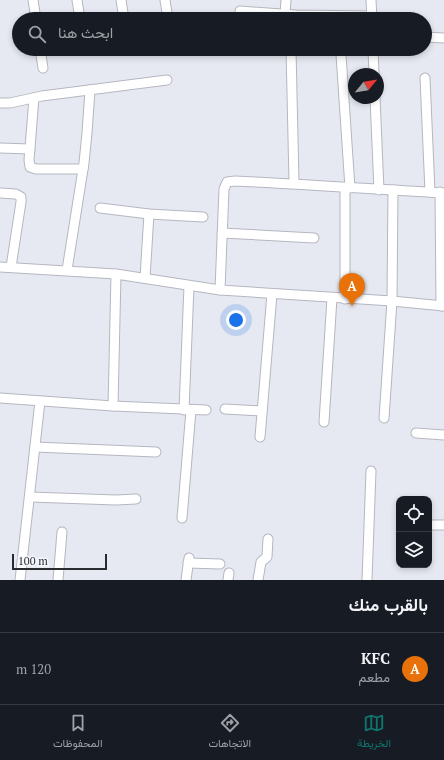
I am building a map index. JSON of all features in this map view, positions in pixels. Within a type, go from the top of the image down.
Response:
[{"type":"street","points":[[33,0],[35,12]]},
{"type":"street","points":[[77,0],[79,12]]},
{"type":"street","points":[[121,0],[123,12]]},
{"type":"street","points":[[165,0],[167,12]]},
{"type":"street","points":[[285,12],[286,0]]},
{"type":"street","points":[[371,0],[372,12]]},
{"type":"street","points":[[240,11],[255,12]]},
{"type":"street","points":[[432,37],[444,38]]},
{"type":"street","points":[[42,56],[43,68]]},
{"type":"street","points":[[291,56],[294,183]]},
{"type":"street","points":[[341,56],[348,188],[345,299]]},
{"type":"street","points":[[373,56],[374,68]]},
{"type":"street","points":[[425,78],[430,192]]},
{"type":"street","points":[[0,103],[10,103],[34,98],[167,80]]},
{"type":"street","points":[[67,270],[83,169],[90,90]]},
{"type":"street","points":[[34,98],[30,167],[36,169],[83,169]]},
{"type":"street","points":[[375,104],[379,190]]},
{"type":"street","points":[[0,148],[30,149]]},
{"type":"street","points":[[0,267],[116,274],[220,290],[392,301],[443,306],[442,193],[348,188],[294,183],[227,182],[224,188],[220,290]]},
{"type":"street","points":[[384,418],[392,301],[394,190]]},
{"type":"street","points":[[0,193],[16,194],[21,197],[11,267]]},
{"type":"street","points":[[100,208],[149,214],[203,217]]},
{"type":"street","points":[[145,278],[149,214]]},
{"type":"street","points":[[222,233],[314,238]]},
{"type":"street","points":[[113,406],[116,274]]},
{"type":"street","points":[[182,518],[187,410],[189,286]]},
{"type":"street","points":[[260,437],[272,294]]},
{"type":"street","points":[[324,422],[332,298]]},
{"type":"street","points":[[0,398],[113,406],[206,410]]},
{"type":"street","points":[[20,580],[40,401]]},
{"type":"street","points":[[225,410],[262,411]]},
{"type":"street","points":[[416,433],[444,435]]},
{"type":"street","points":[[35,447],[156,452]]},
{"type":"street","points":[[367,580],[372,471]]},
{"type":"street","points":[[30,497],[116,500],[136,499]]},
{"type":"street","points":[[432,525],[444,526]]},
{"type":"street","points":[[58,580],[62,532]]},
{"type":"street","points":[[258,580],[261,562],[267,557],[268,538]]},
{"type":"street","points":[[186,580],[188,560],[220,564]]},
{"type":"place","name":"KFC","points":[[352,306]]}]
